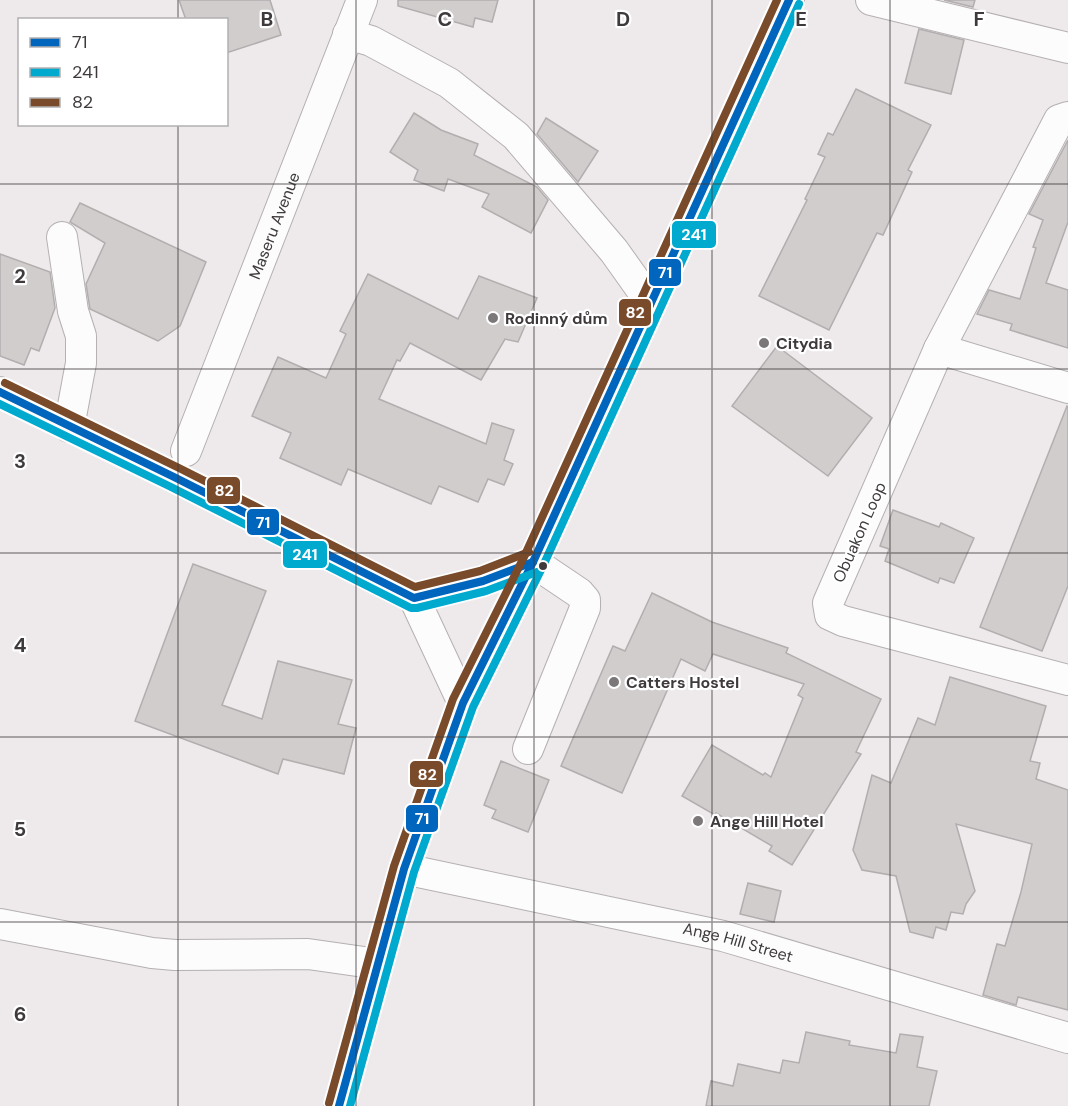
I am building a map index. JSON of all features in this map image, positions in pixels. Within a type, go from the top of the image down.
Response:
[{"type":"street","name":"Maseru Avenue","points":[[186,452],[362,0]]},
{"type":"street","points":[[339,1106],[404,869],[463,702],[532,562],[789,0]]},
{"type":"street","points":[[871,0],[1068,48]]},
{"type":"street","points":[[348,34],[371,41],[449,83],[516,136],[614,251],[651,303]]},
{"type":"street","points":[[1068,117],[1059,120],[939,349],[1068,388]]},
{"type":"street","points":[[62,237],[73,311],[81,336],[81,363],[69,427]]},
{"type":"street","name":"Obuakon Loop","points":[[939,349],[828,603],[830,615],[843,621],[1068,680]]},
{"type":"street","points":[[0,392],[414,598],[463,702]]},
{"type":"street","points":[[414,598],[483,581],[532,562]]},
{"type":"street","points":[[528,749],[585,608],[585,600],[579,593],[532,562]]},
{"type":"street","name":"Ange Hill Street","points":[[404,869],[723,936],[1068,1038]]},
{"type":"street","points":[[0,924],[152,953],[175,955],[308,954],[378,964]]},
{"type":"building","points":[[179,0],[270,0],[281,35],[228,52],[228,18],[185,18]]},
{"type":"building","points":[[398,0],[498,0],[492,22],[475,18],[473,27],[398,6]]},
{"type":"building","points":[[944,0],[975,0],[973,7]]},
{"type":"building","points":[[919,29],[964,40],[951,94],[905,83]]},
{"type":"building","points":[[856,89],[931,125],[908,170],[912,172],[883,235],[877,233],[829,330],[759,296],[807,200],[805,199],[825,157],[818,154],[828,133],[833,135]]},
{"type":"building","points":[[414,113],[441,130],[478,144],[474,155],[537,187],[548,200],[531,233],[482,207],[489,194],[448,179],[444,191],[414,180],[418,170],[390,152]]},
{"type":"building","points":[[546,118],[598,151],[578,182],[537,134]]},
{"type":"building","points":[[1068,140],[1068,222],[1046,283],[1068,290],[1068,348],[1010,330],[1012,324],[977,314],[989,290],[1020,299],[1036,248],[1033,247],[1043,220],[1029,214]]},
{"type":"building","points":[[80,203],[206,262],[180,326],[158,341],[90,309],[86,284],[105,243],[70,222]]},
{"type":"building","points":[[0,254],[50,272],[55,308],[39,351],[31,348],[24,365],[0,356]]},
{"type":"building","points":[[368,274],[458,319],[479,276],[537,298],[518,342],[505,339],[481,380],[410,343],[400,361],[397,360],[379,399],[486,444],[492,423],[514,430],[504,460],[513,464],[504,485],[488,479],[478,502],[439,486],[431,504],[348,469],[341,485],[280,458],[291,433],[252,416],[278,357],[326,378],[346,334],[340,331]]},
{"type":"building","points":[[777,346],[872,418],[828,476],[732,406]]},
{"type":"building","points":[[1067,406],[1068,586],[1042,651],[980,627]]},
{"type":"building","points":[[893,510],[939,527],[941,523],[974,538],[954,583],[940,578],[938,583],[885,561],[889,549],[880,546]]},
{"type":"building","points":[[193,564],[266,591],[222,705],[262,719],[278,661],[352,680],[338,724],[356,728],[344,774],[283,759],[278,774],[135,721]]},
{"type":"building","points":[[652,593],[712,622],[788,648],[786,653],[881,699],[856,752],[861,754],[792,865],[769,851],[772,846],[682,796],[712,745],[763,775],[765,773],[771,777],[803,698],[798,695],[804,684],[713,654],[705,671],[681,659],[622,793],[561,766],[613,646],[625,651]]},
{"type":"building","points":[[950,677],[1046,706],[1030,761],[1040,763],[1036,779],[1068,790],[1068,1010],[1018,997],[1016,1005],[983,995],[997,944],[1005,946],[1032,844],[956,824],[975,891],[966,904],[963,914],[951,912],[946,930],[936,927],[933,938],[910,932],[896,876],[862,870],[853,850],[872,775],[891,783],[918,718],[935,725]]},
{"type":"building","points":[[501,761],[549,780],[528,832],[492,818],[496,810],[484,805]]},
{"type":"building","points":[[748,883],[781,891],[774,922],[740,914]]},
{"type":"building","points":[[806,1032],[850,1041],[849,1045],[896,1053],[900,1034],[923,1037],[917,1067],[937,1071],[929,1106],[706,1106],[711,1081],[733,1086],[738,1064],[780,1073],[783,1060],[799,1063]]},
{"type":"transit line","name":"82","points":[[329,1103],[394,866],[453,699],[524,557],[777,0]]},
{"type":"transit line","name":"71","points":[[339,1106],[404,869],[463,703],[533,562],[789,0]]},
{"type":"transit line","name":"241","points":[[350,1106],[414,872],[473,707],[543,566],[799,4]]},
{"type":"transit line","name":"82","points":[[5,383],[415,587],[480,571],[529,552]]},
{"type":"transit line","name":"71","points":[[0,392],[414,598],[483,581],[533,562]]},
{"type":"transit line","name":"241","points":[[0,404],[411,608],[486,591],[537,572]]},
{"type":"place","name":"Rodinný dům","points":[[493,318]]},
{"type":"place","name":"Citydia","points":[[764,343]]},
{"type":"place","name":"Catters Hostel","points":[[614,682]]},
{"type":"place","name":"Ange Hill Hotel","points":[[698,821]]}]
